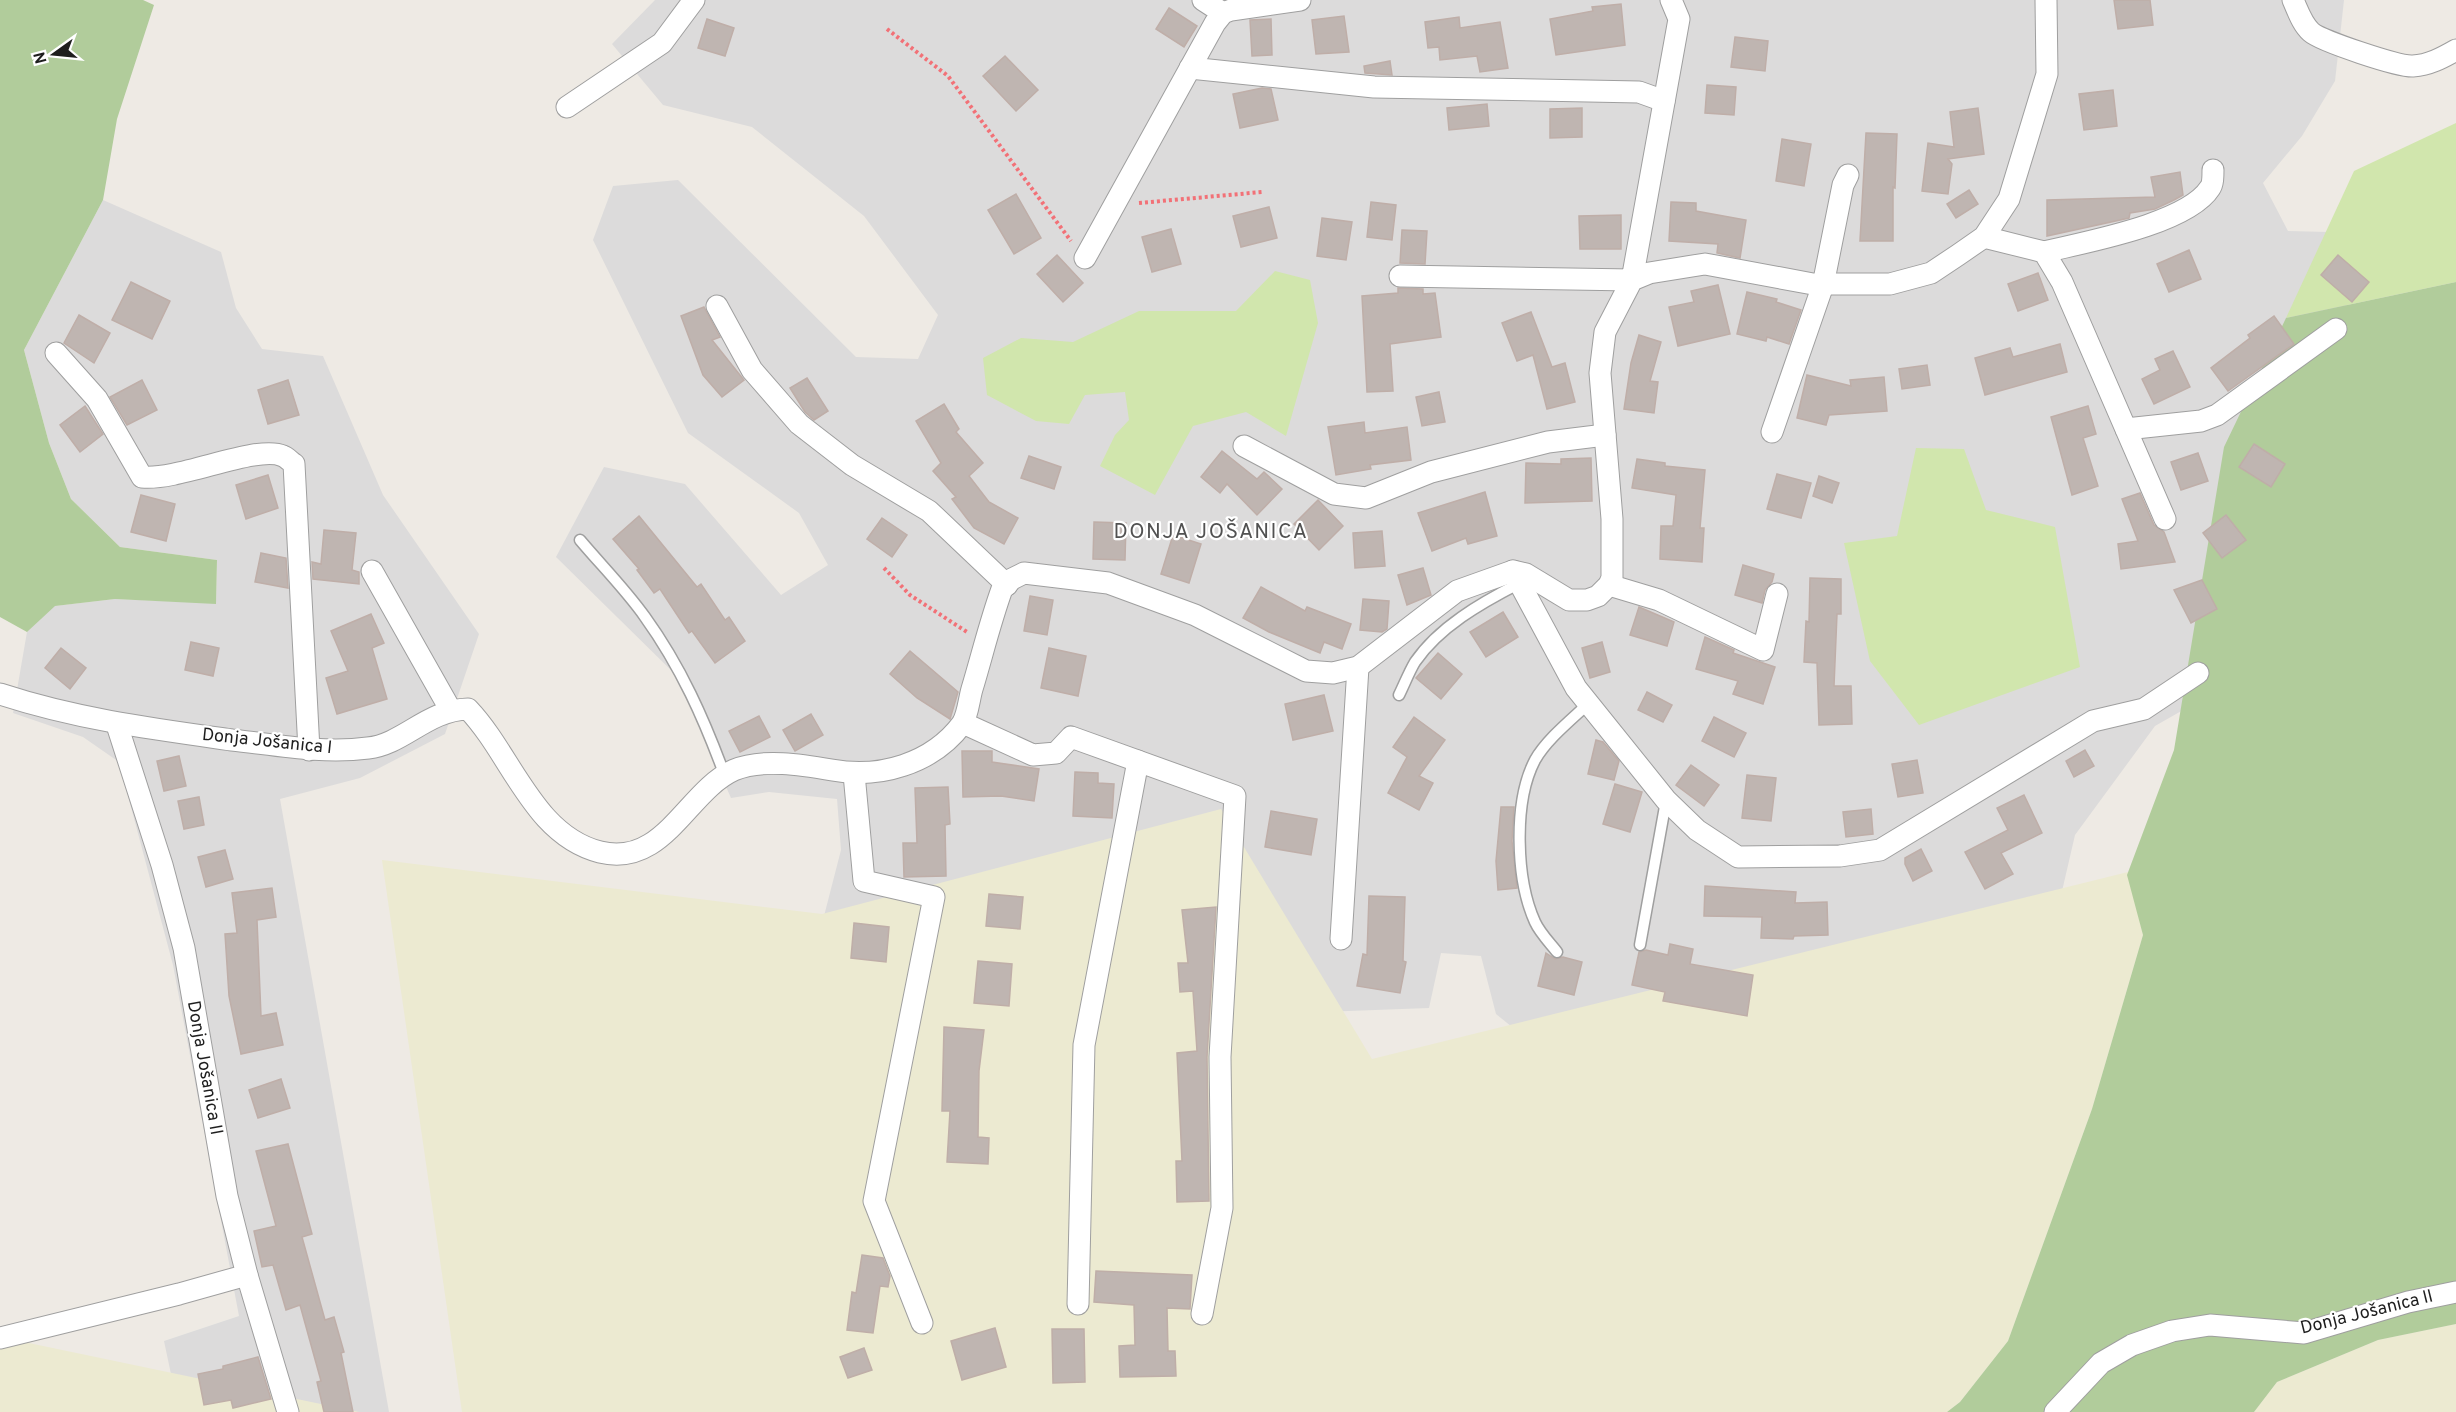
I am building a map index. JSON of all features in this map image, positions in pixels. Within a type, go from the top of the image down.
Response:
[{"type":"street","points":[[567,107],[662,43],[694,0]]},
{"type":"street","points":[[1203,0],[1223,13]]},
{"type":"street","points":[[1085,258],[1223,13],[1300,0]]},
{"type":"street","points":[[372,571],[450,709],[468,709],[488,729],[536,807],[559,831],[574,842],[601,852],[620,853],[646,846],[668,832],[734,770],[755,765],[805,765],[854,774],[897,768],[926,757],[963,723],[997,604],[1007,585],[1024,573],[1108,583],[1195,615],[1306,670],[1334,673],[1358,667],[1457,591],[1526,574],[1569,600],[1587,600],[1598,596],[1610,585],[1612,578],[1612,519],[1600,373],[1605,332],[1632,280],[1679,19],[1671,0]]},
{"type":"street","points":[[1400,276],[1632,280],[1648,273],[1705,264],[1823,285],[1890,284],[1931,273],[1984,237],[2009,199],[2047,74],[2046,0]]},
{"type":"street","points":[[2293,0],[2302,20],[2313,34],[2361,53],[2411,66],[2442,68],[2456,64]]},
{"type":"street","points":[[2411,66],[2437,61],[2456,50]]},
{"type":"street","points":[[1190,68],[1374,87],[1639,92],[1664,101]]},
{"type":"street","points":[[1984,237],[2044,252],[2141,228],[2200,200],[2212,186],[2213,170]]},
{"type":"street","points":[[1772,432],[1823,285],[1843,185],[1848,175]]},
{"type":"street","points":[[2044,252],[2062,282],[2165,519]]},
{"type":"street","points":[[717,306],[752,370],[799,424],[852,465],[929,511],[1007,585]]},
{"type":"street","points":[[2126,429],[2201,420],[2217,415],[2336,329]]},
{"type":"street","points":[[56,352],[97,399],[142,477],[168,476],[265,453],[282,455],[294,464],[309,750]]},
{"type":"street","points":[[1244,446],[1334,494],[1366,498],[1442,469],[1548,442],[1605,435]]},
{"type":"street","points":[[1516,577],[1576,688],[1666,800],[1697,830],[1738,857],[1840,856],[1880,850],[2093,722],[2144,709],[2198,673]]},
{"type":"street","points":[[1610,585],[1659,600],[1763,650],[1777,594]]},
{"type":"street","points":[[1341,939],[1358,667]]},
{"type":"street","name":"Donja Jošanica I","points":[[0,694],[78,717],[117,725],[309,750],[370,748],[450,709]]},
{"type":"street","points":[[963,723],[1033,755],[1056,753],[1071,737],[1235,796],[1220,1057],[1222,1208],[1202,1314]]},
{"type":"street","name":"Donja Jošanica II","points":[[117,725],[162,865],[184,948],[210,1109],[246,1275],[288,1412]]},
{"type":"street","points":[[1078,1304],[1084,1045],[1138,761]]},
{"type":"street","points":[[854,774],[864,880],[934,897],[874,1201],[922,1323]]},
{"type":"street","points":[[0,1338],[246,1275]]},
{"type":"street","name":"Donja Jošanica II","points":[[2055,1412],[2101,1363],[2132,1345],[2172,1331],[2210,1325],[2304,1333],[2408,1302],[2456,1292]]},
{"type":"lane","points":[[580,540],[645,616],[702,712],[725,776]]},
{"type":"lane","points":[[1399,695],[1416,662],[1431,643],[1516,577]]},
{"type":"lane","points":[[1557,952],[1536,925],[1524,894],[1520,850],[1523,795],[1535,760],[1589,703]]},
{"type":"lane","points":[[1640,945],[1666,800]]},
{"type":"path","points":[[887,29],[948,76],[1085,258]]},
{"type":"path","points":[[1114,206],[1263,192]]},
{"type":"path","points":[[884,568],[910,595],[986,644]]},
{"type":"shaded area","points":[[655,0],[2344,0],[2335,81],[2302,136],[2263,183],[2288,231],[2368,233],[2234,681],[2155,726],[2075,835],[2050,943],[1558,1064],[1496,1014],[1481,956],[1441,953],[1429,1008],[1294,1013],[899,1412],[806,986],[841,850],[837,799],[769,792],[731,798],[678,677],[556,557],[604,467],[685,484],[781,595],[828,565],[799,513],[688,433],[593,240],[613,186],[678,180],[856,357],[918,359],[938,315],[864,216],[752,127],[663,105],[612,44]]},
{"type":"shaded area","points":[[103,200],[221,252],[236,308],[262,349],[323,356],[383,495],[479,634],[445,734],[360,778],[280,799],[389,1412],[179,1412],[164,1341],[239,1316],[173,965],[119,762],[83,737],[13,713],[27,632],[54,606],[115,599],[216,603],[217,560],[120,547],[71,499],[49,443],[24,350]]},
{"type":"shaded area","points":[[1221,809],[1372,1059],[2128,872],[2143,935],[2092,1109],[2008,1341],[1960,1402],[1947,1412],[462,1412],[382,860],[822,914]]},
{"type":"shaded area","points":[[2456,1324],[2456,1412],[2254,1412],[2277,1382],[2378,1340]]},
{"type":"shaded area","points":[[0,1337],[359,1412],[0,1412]]},
{"type":"green space","points":[[0,0],[143,0],[154,5],[117,119],[103,200],[24,350],[49,443],[71,499],[120,547],[217,560],[216,604],[115,599],[55,606],[27,632],[0,617]]},
{"type":"green space","points":[[2456,123],[2456,282],[2286,318],[2354,171]]},
{"type":"green space","points":[[1275,271],[1310,280],[1318,323],[1286,436],[1246,412],[1193,426],[1155,495],[1100,466],[1115,435],[1129,420],[1125,392],[1085,395],[1069,424],[1036,421],[987,395],[983,358],[1021,338],[1073,342],[1139,311],[1236,311]]},
{"type":"green space","points":[[2456,282],[2456,1324],[2378,1340],[2277,1382],[2254,1412],[1947,1412],[1960,1402],[2008,1341],[2092,1109],[2143,935],[2127,875],[2174,750],[2224,447],[2286,318]]},
{"type":"green space","points":[[1916,448],[1964,449],[1986,510],[2055,527],[2080,667],[1919,725],[1870,661],[1844,543],[1897,536]]},
{"type":"building","points":[[2114,0],[2150,0],[2153,25],[2118,29]]},
{"type":"building","points":[[1621,4],[1625,45],[1556,55],[1550,19],[1593,11],[1592,7]]},
{"type":"building","points":[[1169,8],[1197,26],[1184,47],[1156,29]]},
{"type":"building","points":[[1344,16],[1349,52],[1316,54],[1312,20]]},
{"type":"building","points":[[1459,17],[1460,28],[1500,22],[1508,68],[1480,72],[1477,56],[1440,60],[1439,47],[1428,48],[1425,22]]},
{"type":"building","points":[[707,19],[734,28],[725,56],[698,48]]},
{"type":"building","points":[[1271,19],[1272,55],[1252,56],[1250,20]]},
{"type":"building","points":[[1735,37],[1768,41],[1765,71],[1731,67]]},
{"type":"building","points":[[1005,56],[1038,90],[1016,111],[983,76]]},
{"type":"building","points":[[1390,61],[1392,75],[1365,73],[1364,66]]},
{"type":"building","points":[[1707,85],[1736,87],[1734,115],[1705,113]]},
{"type":"building","points":[[1262,88],[1271,89],[1278,120],[1240,128],[1233,94]]},
{"type":"building","points":[[2113,90],[2117,126],[2084,130],[2079,94]]},
{"type":"building","points":[[1487,104],[1489,126],[1449,130],[1447,108]]},
{"type":"building","points":[[1582,108],[1582,137],[1550,138],[1550,109]]},
{"type":"building","points":[[1978,108],[1984,154],[1948,159],[1952,164],[1948,194],[1922,191],[1928,143],[1954,147],[1950,112]]},
{"type":"building","points":[[1866,133],[1897,134],[1895,188],[1893,187],[1893,241],[1860,241]]},
{"type":"building","points":[[1782,139],[1811,144],[1804,186],[1776,181]]},
{"type":"building","points":[[2180,172],[2183,195],[2174,200],[2155,209],[2130,213],[2129,218],[2047,236],[2047,200],[2155,197],[2151,177]]},
{"type":"building","points":[[1969,190],[1978,204],[1956,218],[1947,204]]},
{"type":"building","points":[[1016,194],[1041,238],[1014,254],[988,210]]},
{"type":"building","points":[[1371,202],[1396,205],[1392,240],[1367,237]]},
{"type":"building","points":[[1671,202],[1696,203],[1696,211],[1746,220],[1740,258],[1717,253],[1718,244],[1669,241]]},
{"type":"building","points":[[1269,207],[1277,238],[1241,247],[1233,216]]},
{"type":"building","points":[[1621,215],[1621,249],[1580,249],[1579,216]]},
{"type":"building","points":[[1322,218],[1352,222],[1346,260],[1317,256]]},
{"type":"building","points":[[1171,229],[1181,264],[1152,272],[1142,237]]},
{"type":"building","points":[[1402,230],[1427,231],[1425,264],[1400,263]]},
{"type":"building","points":[[2189,250],[2201,279],[2169,292],[2157,264]]},
{"type":"building","points":[[1057,255],[1083,283],[1063,302],[1037,274]]},
{"type":"building","points":[[2338,255],[2369,282],[2352,302],[2321,275]]},
{"type":"building","points":[[2038,273],[2048,300],[2018,311],[2008,284]]},
{"type":"building","points":[[131,282],[170,301],[152,339],[112,320]]},
{"type":"building","points":[[1718,285],[1730,334],[1678,346],[1669,307],[1694,302],[1691,291]]},
{"type":"building","points":[[1398,288],[1423,289],[1423,294],[1435,293],[1441,337],[1390,344],[1393,391],[1367,392],[1362,296],[1398,293]]},
{"type":"building","points":[[1747,292],[1777,299],[1776,302],[1801,310],[1789,344],[1767,337],[1766,341],[1737,334]]},
{"type":"building","points":[[704,307],[720,337],[712,340],[744,380],[722,397],[703,375],[681,316]]},
{"type":"building","points":[[1531,312],[1552,367],[1565,363],[1575,402],[1547,409],[1533,355],[1517,361],[1502,323]]},
{"type":"building","points":[[79,315],[110,333],[94,363],[64,343]]},
{"type":"building","points":[[2274,316],[2294,344],[2228,391],[2211,368],[2250,338],[2248,335]]},
{"type":"building","points":[[1639,335],[1661,342],[1650,381],[1658,382],[1654,413],[1624,409],[1631,363]]},
{"type":"building","points":[[2060,344],[2067,372],[1985,395],[1975,358],[2010,348],[2013,357]]},
{"type":"building","points":[[2173,351],[2190,387],[2154,404],[2142,379],[2160,370],[2155,359]]},
{"type":"building","points":[[1927,365],[1930,385],[1902,389],[1899,369]]},
{"type":"building","points":[[1807,375],[1851,386],[1850,380],[1884,377],[1887,411],[1829,415],[1826,425],[1797,418]]},
{"type":"building","points":[[807,378],[828,411],[814,420],[805,412],[790,388]]},
{"type":"building","points":[[142,380],[157,410],[127,425],[110,397]]},
{"type":"building","points":[[288,380],[299,415],[268,424],[258,390]]},
{"type":"building","points":[[1439,392],[1445,422],[1422,426],[1416,397]]},
{"type":"building","points":[[944,404],[959,429],[956,432],[983,463],[969,476],[989,502],[1018,518],[1004,544],[974,528],[952,499],[956,497],[933,471],[941,463],[916,421]]},
{"type":"building","points":[[85,406],[103,434],[80,452],[60,425]]},
{"type":"building","points":[[2088,406],[2096,434],[2083,438],[2098,486],[2072,495],[2051,417]]},
{"type":"building","points":[[1364,422],[1365,433],[1407,427],[1411,460],[1370,465],[1371,469],[1336,475],[1328,427]]},
{"type":"building","points":[[2254,444],[2285,464],[2271,487],[2239,467]]},
{"type":"building","points":[[1222,451],[1257,479],[1264,472],[1282,489],[1257,515],[1227,484],[1220,493],[1201,477]]},
{"type":"building","points":[[2198,453],[2208,481],[2181,490],[2171,462]]},
{"type":"building","points":[[1029,456],[1061,467],[1054,489],[1021,478]]},
{"type":"building","points":[[1591,458],[1592,501],[1525,503],[1526,463],[1561,464],[1561,459]]},
{"type":"building","points":[[1637,459],[1665,463],[1665,466],[1705,470],[1700,528],[1704,528],[1702,562],[1660,559],[1661,526],[1673,526],[1676,495],[1632,488]]},
{"type":"building","points":[[1777,474],[1811,483],[1801,518],[1767,509]]},
{"type":"building","points":[[268,475],[278,508],[246,519],[236,485]]},
{"type":"building","points":[[1819,476],[1839,483],[1832,503],[1813,496]]},
{"type":"building","points":[[1485,492],[1497,536],[1468,544],[1466,538],[1432,551],[1418,513]]},
{"type":"building","points":[[2140,493],[2154,525],[2164,532],[2175,562],[2121,569],[2118,544],[2138,541],[2122,499]]},
{"type":"building","points":[[141,495],[175,504],[166,541],[131,532]]},
{"type":"building","points":[[1318,500],[1343,526],[1319,550],[1294,524]]},
{"type":"building","points":[[2226,515],[2246,540],[2222,558],[2203,533]]},
{"type":"building","points":[[639,516],[697,587],[701,584],[725,620],[729,617],[745,641],[715,663],[692,631],[689,633],[660,589],[654,593],[637,570],[639,569],[613,539]]},
{"type":"building","points":[[882,518],[907,535],[892,557],[867,539]]},
{"type":"building","points":[[1094,522],[1126,523],[1125,560],[1093,559]]},
{"type":"building","points":[[324,530],[356,533],[352,570],[359,572],[359,584],[313,579],[312,562],[321,564]]},
{"type":"building","points":[[1382,531],[1385,566],[1355,568],[1353,533]]},
{"type":"building","points":[[1173,535],[1201,544],[1189,583],[1161,574]]},
{"type":"building","points":[[261,553],[286,558],[288,588],[255,582]]},
{"type":"building","points":[[1743,565],[1774,574],[1772,582],[1765,590],[1762,603],[1735,595]]},
{"type":"building","points":[[1423,568],[1431,595],[1407,605],[1398,575]]},
{"type":"building","points":[[1810,578],[1841,579],[1841,614],[1837,614],[1834,686],[1851,686],[1852,724],[1819,725],[1817,663],[1804,662],[1806,621],[1809,622]]},
{"type":"building","points":[[2202,580],[2217,609],[2191,623],[2174,590]]},
{"type":"building","points":[[1261,587],[1305,611],[1307,607],[1351,624],[1342,649],[1324,642],[1320,653],[1269,632],[1243,618]]},
{"type":"building","points":[[1030,596],[1053,600],[1047,635],[1024,631]]},
{"type":"building","points":[[1363,599],[1389,601],[1387,629],[1382,632],[1360,630]]},
{"type":"building","points":[[1639,607],[1674,622],[1667,646],[1630,635]]},
{"type":"building","points":[[1503,612],[1518,637],[1486,657],[1470,632]]},
{"type":"building","points":[[371,614],[384,643],[372,648],[387,699],[337,714],[326,678],[348,671],[331,631]]},
{"type":"building","points":[[1705,637],[1734,650],[1733,653],[1775,667],[1763,704],[1733,694],[1738,681],[1696,669]]},
{"type":"building","points":[[191,642],[219,648],[213,676],[185,670]]},
{"type":"building","points":[[1602,642],[1610,672],[1590,678],[1582,648]]},
{"type":"building","points":[[61,648],[86,668],[70,689],[45,668]]},
{"type":"building","points":[[1049,648],[1086,656],[1078,696],[1041,688]]},
{"type":"building","points":[[910,651],[958,692],[950,719],[917,698],[890,674]]},
{"type":"building","points":[[1438,653],[1462,674],[1441,699],[1416,678]]},
{"type":"building","points":[[1647,692],[1672,705],[1663,722],[1638,710]]},
{"type":"building","points":[[1324,695],[1333,731],[1293,740],[1285,704]]},
{"type":"building","points":[[811,714],[823,735],[795,751],[783,730]]},
{"type":"building","points":[[759,716],[770,737],[740,752],[729,731]]},
{"type":"building","points":[[1414,717],[1445,740],[1419,776],[1433,783],[1419,810],[1388,793],[1407,757],[1393,747]]},
{"type":"building","points":[[1714,717],[1746,733],[1734,757],[1702,741]]},
{"type":"building","points":[[1596,740],[1603,742],[1619,761],[1614,780],[1588,774]]},
{"type":"building","points":[[2085,750],[2094,766],[2074,777],[2066,761]]},
{"type":"building","points":[[962,751],[992,751],[992,762],[1039,769],[1034,801],[1001,796],[963,797]]},
{"type":"building","points":[[179,756],[186,786],[164,791],[157,761]]},
{"type":"building","points":[[1917,760],[1923,793],[1898,797],[1892,764]]},
{"type":"building","points":[[1691,765],[1719,785],[1704,806],[1676,785]]},
{"type":"building","points":[[1075,772],[1098,773],[1098,783],[1114,784],[1112,818],[1073,816]]},
{"type":"building","points":[[1747,775],[1776,778],[1771,821],[1742,818]]},
{"type":"building","points":[[1615,784],[1642,792],[1630,832],[1603,824]]},
{"type":"building","points":[[948,787],[950,824],[945,825],[946,876],[904,877],[903,843],[917,843],[915,788]]},
{"type":"building","points":[[2024,795],[2042,833],[2001,853],[2013,874],[1985,889],[1965,852],[2008,830],[1997,808]]},
{"type":"building","points":[[199,797],[204,825],[184,829],[178,801]]},
{"type":"building","points":[[1501,807],[1514,807],[1512,841],[1517,888],[1498,890],[1496,861]]},
{"type":"building","points":[[1871,809],[1873,834],[1846,837],[1843,812]]},
{"type":"building","points":[[1271,811],[1317,819],[1311,855],[1265,847]]},
{"type":"building","points":[[1921,849],[1932,871],[1913,881],[1905,864],[1905,858]]},
{"type":"building","points":[[225,850],[233,879],[206,887],[198,857]]},
{"type":"building","points":[[1705,886],[1796,892],[1795,903],[1827,902],[1828,935],[1794,936],[1793,939],[1761,938],[1762,917],[1704,916]]},
{"type":"building","points":[[272,888],[276,917],[257,920],[261,1016],[276,1013],[283,1045],[241,1054],[229,996],[225,934],[237,933],[232,893]]},
{"type":"building","points":[[989,894],[1023,897],[1020,929],[986,926]]},
{"type":"building","points":[[1369,896],[1405,897],[1403,961],[1406,962],[1400,993],[1357,986],[1363,954],[1367,955]]},
{"type":"building","points":[[1216,907],[1207,1057],[1209,1201],[1177,1202],[1176,1161],[1182,1161],[1177,1053],[1197,1051],[1193,991],[1180,992],[1178,963],[1188,963],[1182,910]]},
{"type":"building","points":[[854,923],[889,927],[886,962],[851,958]]},
{"type":"building","points":[[1670,944],[1693,949],[1690,964],[1753,975],[1747,1016],[1663,1001],[1665,992],[1632,985],[1639,952],[1646,950],[1668,955]]},
{"type":"building","points":[[1546,953],[1555,959],[1563,957],[1582,962],[1574,995],[1538,986]]},
{"type":"building","points":[[978,961],[1012,964],[1009,1006],[974,1003]]},
{"type":"building","points":[[944,1027],[984,1030],[979,1071],[978,1137],[989,1138],[988,1164],[947,1162],[950,1111],[942,1111]]},
{"type":"building","points":[[281,1079],[290,1108],[258,1118],[249,1090]]},
{"type":"building","points":[[288,1144],[312,1234],[302,1237],[325,1320],[334,1317],[344,1352],[341,1353],[353,1412],[324,1412],[317,1382],[321,1381],[300,1305],[286,1310],[273,1265],[262,1267],[254,1231],[276,1226],[256,1151]]},
{"type":"building","points":[[862,1255],[883,1258],[890,1276],[888,1287],[880,1286],[873,1333],[847,1330],[852,1292],[856,1293]]},
{"type":"building","points":[[1096,1271],[1192,1275],[1190,1309],[1167,1308],[1168,1351],[1175,1351],[1176,1376],[1120,1377],[1119,1346],[1135,1345],[1134,1305],[1094,1302]]},
{"type":"building","points":[[995,1328],[1006,1367],[962,1380],[951,1341]]},
{"type":"building","points":[[1052,1329],[1084,1329],[1085,1382],[1053,1383]]},
{"type":"building","points":[[864,1348],[872,1370],[848,1378],[840,1357]]},
{"type":"building","points":[[258,1357],[271,1399],[233,1408],[231,1400],[204,1405],[198,1374],[223,1369],[223,1366]]},
{"type":"district","name":"DONJA JOŠANICA","points":[[1211,532]]}]
